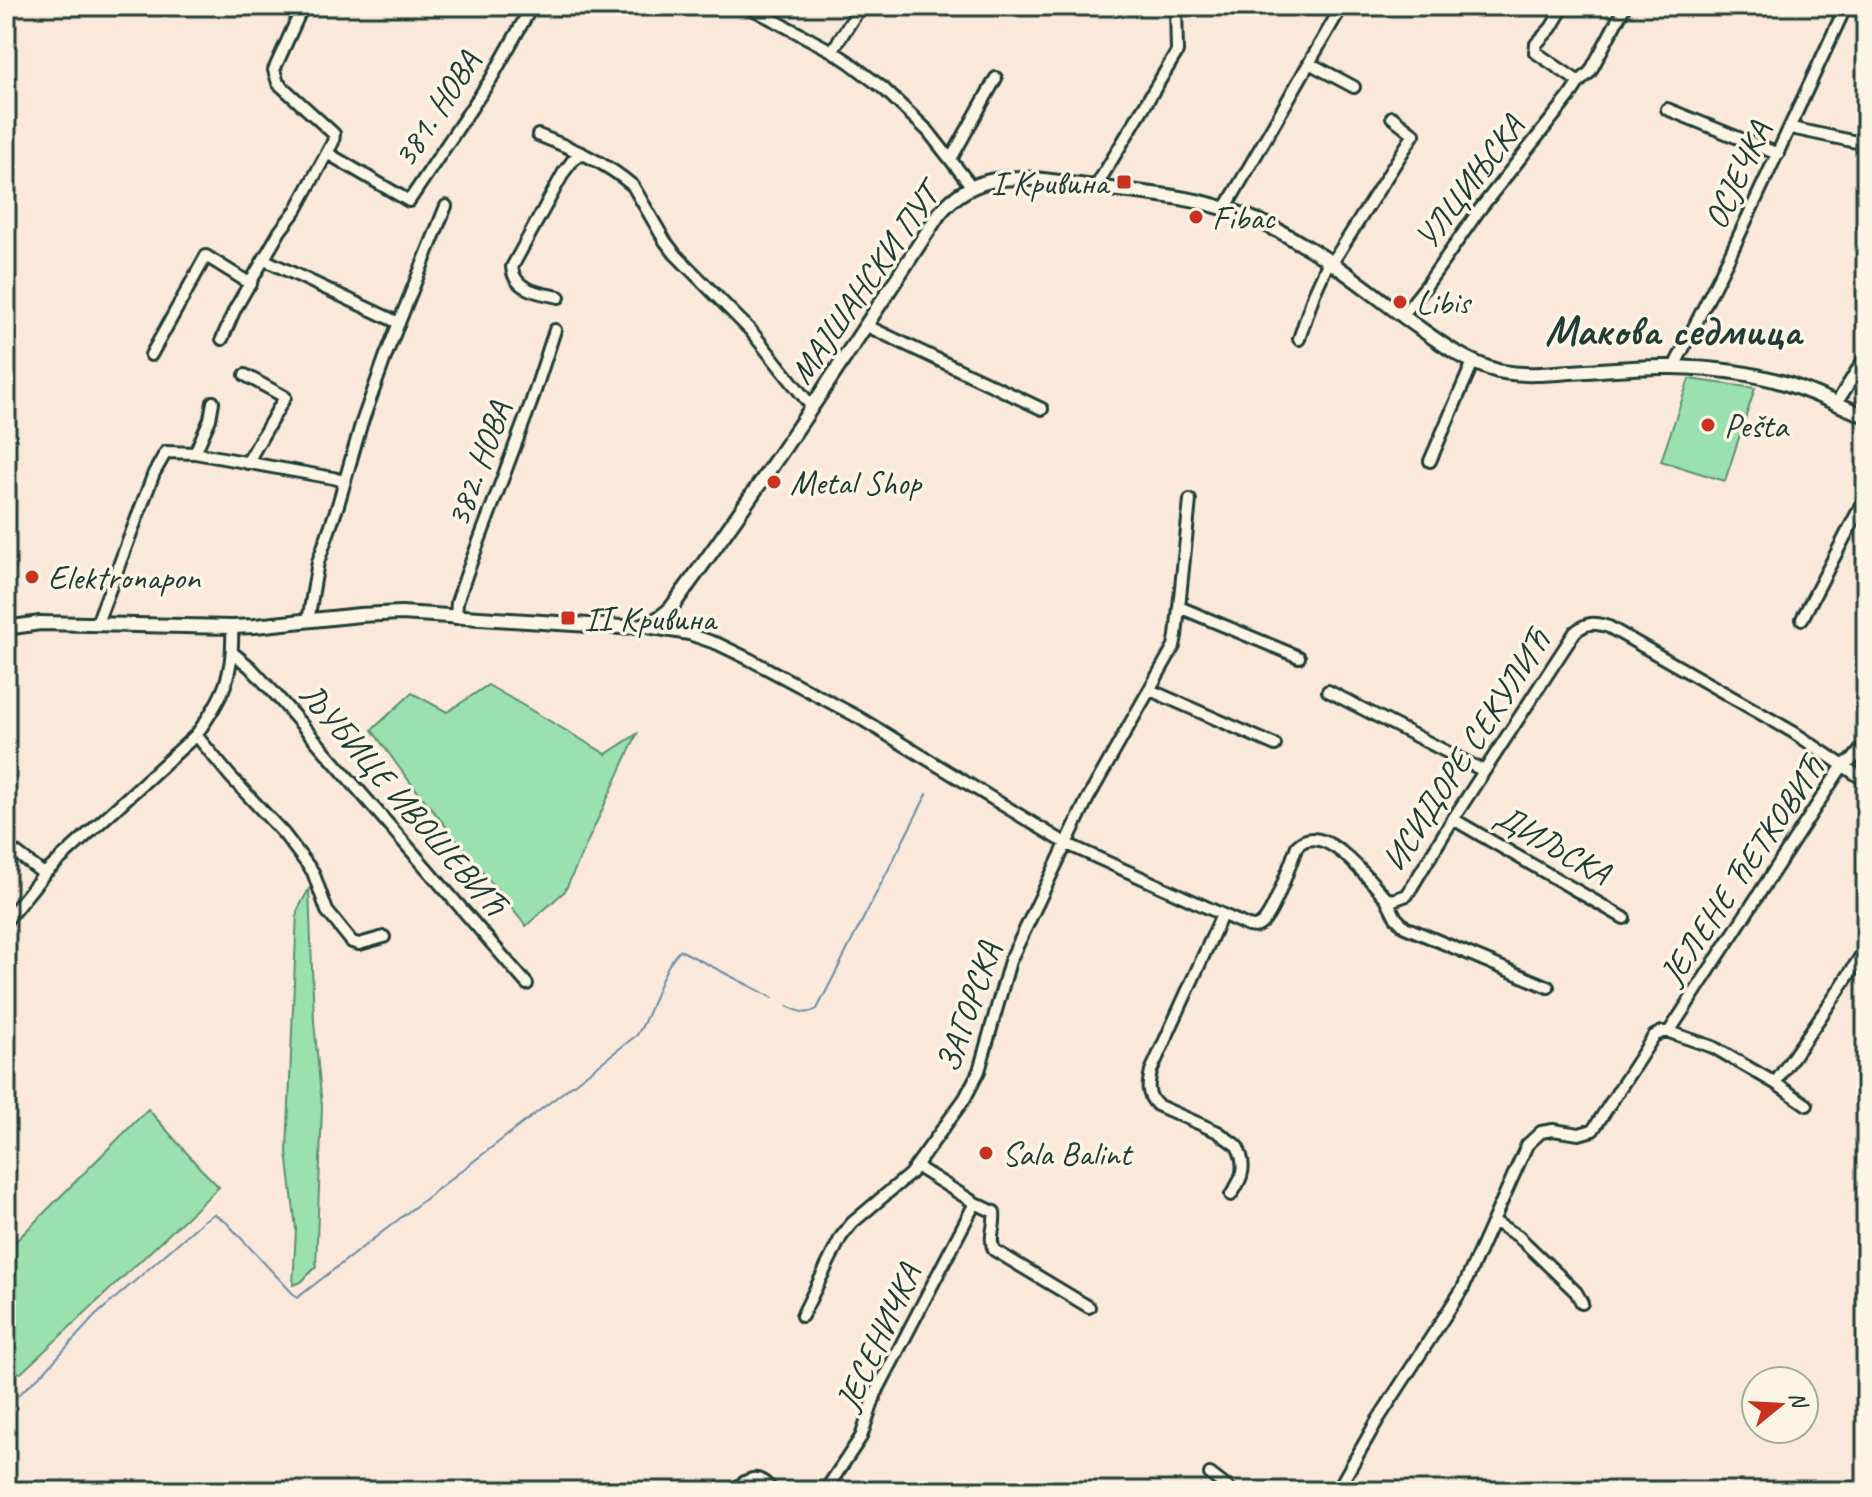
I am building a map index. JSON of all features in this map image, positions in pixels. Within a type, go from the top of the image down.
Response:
[{"type":"street","points":[[222,339],[235,309],[280,231],[296,210],[333,142],[334,134],[278,83],[274,70],[303,6]]},
{"type":"street","name":"381. НОВА","points":[[327,153],[409,201],[491,79],[532,6]]},
{"type":"street","points":[[747,6],[832,51],[884,89],[928,131],[972,187]]},
{"type":"street","points":[[832,51],[861,6]]},
{"type":"street","points":[[1095,188],[1177,52],[1176,6]]},
{"type":"street","points":[[1225,209],[1342,6]]},
{"type":"street","points":[[1564,6],[1551,28],[1536,44],[1535,52],[1579,82]]},
{"type":"street","name":"УЛЦИЊСКА","points":[[1402,316],[1480,209],[1590,72],[1625,6]]},
{"type":"street","name":"ОСЈЕЧКА","points":[[1674,367],[1791,128],[1846,6]]},
{"type":"street","points":[[1309,63],[1354,87]]},
{"type":"street","points":[[951,159],[996,78]]},
{"type":"street","points":[[1667,109],[1778,154]]},
{"type":"street","points":[[1299,339],[1314,294],[1330,262],[1414,134],[1392,117]]},
{"type":"street","points":[[1791,128],[1866,144]]},
{"type":"street","points":[[538,135],[582,153],[633,186],[680,261],[751,331],[812,407]]},
{"type":"street","points":[[559,297],[521,285],[514,278],[512,267],[564,172],[582,153]]},
{"type":"street","name":"МАЈШАНСКИ ПУТ","points":[[641,626],[658,620],[671,608],[727,532],[939,214],[948,203],[972,187],[998,179],[1040,180],[1191,200],[1225,209],[1298,241],[1402,316],[1473,362],[1510,373],[1635,367],[1712,369],[1784,382],[1866,416]]},
{"type":"street","points":[[308,621],[318,562],[374,386],[446,206]]},
{"type":"street","points":[[151,355],[206,256],[251,284]]},
{"type":"street","points":[[265,260],[399,323]]},
{"type":"street","points":[[867,326],[1042,409]]},
{"type":"street","name":"382. НОВА","points":[[456,618],[457,602],[555,330]]},
{"type":"street","points":[[1836,404],[1866,356]]},
{"type":"street","points":[[1430,461],[1473,362]]},
{"type":"street","points":[[245,375],[285,397],[247,463]]},
{"type":"street","points":[[195,453],[210,419],[213,402]]},
{"type":"street","points":[[97,623],[154,473],[166,452],[195,453],[343,481]]},
{"type":"street","points":[[1802,619],[1866,496]]},
{"type":"street","name":"ЗАГОРСКА","points":[[802,1316],[841,1237],[852,1223],[918,1165],[974,1083],[1010,961],[1087,800],[1174,646],[1190,500]]},
{"type":"street","points":[[1179,607],[1299,657]]},
{"type":"street","points":[[6,628],[40,623],[232,627],[401,613],[641,626]]},
{"type":"street","name":"ИСИДОРЕ СЕКУЛИЋ","points":[[641,626],[689,634],[749,659],[858,717],[1067,844],[1255,927],[1261,924],[1276,901],[1297,846],[1310,838],[1326,842],[1346,856],[1386,898],[1393,900],[1407,895],[1575,632],[1596,622],[1793,732],[1866,781]]},
{"type":"street","points":[[6,921],[44,874],[196,735],[226,689],[233,653],[232,627]]},
{"type":"street","name":"ЉУБИЦЕ ИВОШЕВИЋ","points":[[233,653],[276,695],[527,984]]},
{"type":"street","points":[[1150,690],[1275,745]]},
{"type":"street","points":[[1328,691],[1484,771]]},
{"type":"street","points":[[196,735],[284,834],[313,872],[327,911],[352,942],[359,944],[384,937]]},
{"type":"street","name":"ЈЕЛЕНЕ ЋЕТКОВИЋ","points":[[1669,1032],[1843,765],[1854,758],[1866,743]]},
{"type":"street","name":"ДИЉСКА","points":[[1453,819],[1624,918]]},
{"type":"street","points":[[6,845],[44,874]]},
{"type":"street","points":[[1386,898],[1396,918],[1405,927],[1548,987]]},
{"type":"street","points":[[1222,915],[1151,1071],[1148,1092],[1157,1105],[1218,1132],[1237,1146],[1244,1170],[1241,1181],[1231,1195]]},
{"type":"street","points":[[1775,1083],[1866,948]]},
{"type":"street","name":"ЈЕЛЕНЕ ЋЕТКОВИЋ","points":[[1337,1491],[1377,1421],[1463,1288],[1527,1145],[1541,1132],[1553,1130],[1579,1134],[1593,1130],[1654,1036],[1669,1032],[1713,1047],[1807,1105]]},
{"type":"street","points":[[918,1165],[994,1212],[990,1239],[994,1250],[1089,1307]]},
{"type":"street","name":"ЈЕСЕНИЧКА","points":[[825,1491],[861,1437],[876,1393],[975,1203]]},
{"type":"street","points":[[1493,1221],[1518,1236],[1576,1292],[1582,1303]]},
{"type":"street","points":[[1210,1474],[1232,1491]]},
{"type":"street","points":[[732,1491],[750,1479],[756,1479],[772,1491]]},
{"type":"green space","name":"Pešta","points":[[1689,379],[1755,388],[1725,481],[1661,461]]},
{"type":"green space","points":[[488,685],[606,754],[637,734],[565,891],[526,926],[372,730],[412,693],[447,712]]},
{"type":"green space","points":[[309,889],[314,1021],[322,1107],[316,1267],[301,1282],[293,1285],[296,1229],[287,1152],[297,911]]},
{"type":"green space","points":[[148,1109],[219,1187],[21,1373],[6,1370],[6,1251]]},
{"type":"waterway","points":[[787,1006],[806,1012],[817,1009],[927,794]]},
{"type":"waterway","points":[[6,1406],[44,1372],[95,1316],[214,1214],[226,1222],[297,1298],[637,1035],[667,968],[680,950],[773,998]]},
{"type":"place","name":"I Кривина","points":[[1124,182]]},
{"type":"place","name":"Fibac","points":[[1196,217]]},
{"type":"place","name":"Libis","points":[[1400,302]]},
{"type":"place","name":"Pešta","points":[[1708,425]]},
{"type":"place","name":"Metal Shop","points":[[774,482]]},
{"type":"place","name":"Elektronapon","points":[[32,577]]},
{"type":"place","name":"II Кривина","points":[[568,618]]},
{"type":"place","name":"Sala Balint","points":[[986,1153]]},
{"type":"district","name":"Макова седмица","points":[[1673,331]]}]
